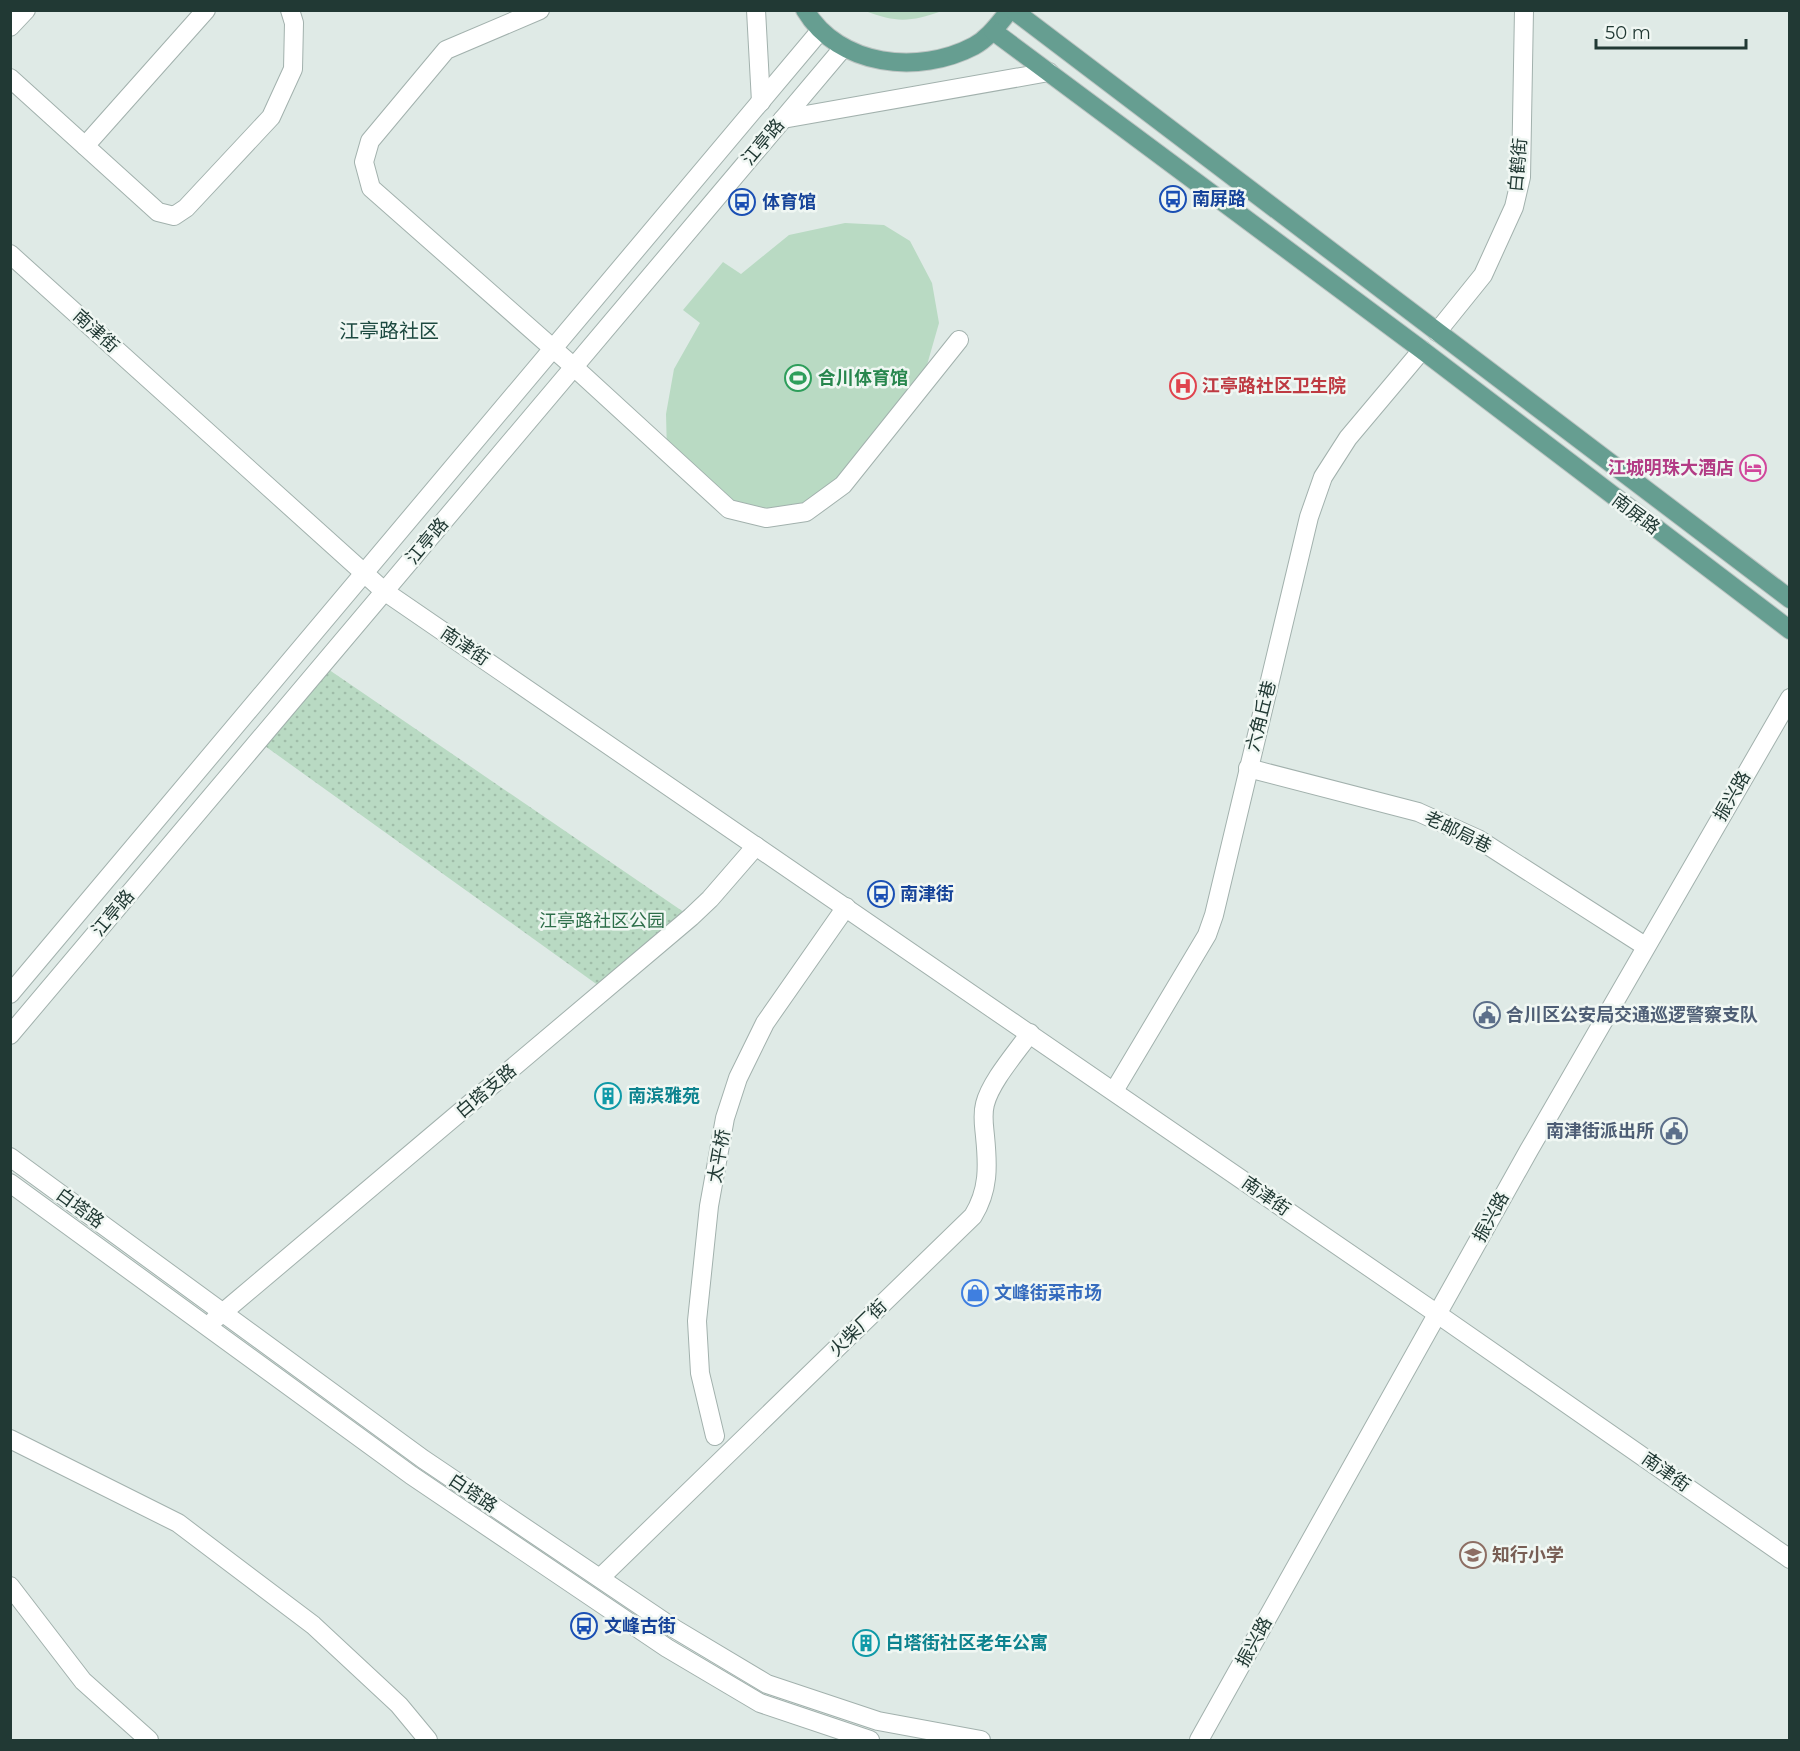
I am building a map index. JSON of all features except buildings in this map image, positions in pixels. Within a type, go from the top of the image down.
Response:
[{"type":"main road","points":[[805,10],[820,31],[843,48],[867,57],[905,64],[944,58],[975,46],[993,31],[1011,10]]},
{"type":"main road","name":"南屏路","points":[[1011,10],[1790,598]]},
{"type":"main road","name":"南屏路","points":[[993,31],[1422,350],[1790,630]]},
{"type":"street","points":[[10,27],[26,10]]},
{"type":"street","points":[[85,146],[206,10]]},
{"type":"street","points":[[10,78],[158,212],[174,216],[186,208],[271,117],[293,69],[294,23],[290,10]]},
{"type":"street","points":[[756,10],[761,102]]},
{"type":"street","name":"白鹤街","points":[[1437,332],[1483,275],[1514,207],[1521,177],[1524,10]]},
{"type":"street","points":[[536,11],[446,51],[370,141],[364,162],[371,188],[574,367],[729,509],[766,518],[806,512],[843,485],[959,340]]},
{"type":"street","name":"江亭路","points":[[10,994],[820,31]]},
{"type":"street","name":"江亭路","points":[[10,1035],[843,48]]},
{"type":"street","points":[[783,119],[1049,72]]},
{"type":"street","name":"南津街","points":[[10,254],[384,591],[1436,1313],[1786,1550]]},
{"type":"street","name":"六角丘巷","points":[[1114,1091],[1208,934],[1309,517],[1323,477],[1348,438],[1422,350]]},
{"type":"street","name":"振兴路","points":[[1198,1737],[1645,946],[1790,698]]},
{"type":"street","name":"老邮局巷","points":[[1248,768],[1418,812],[1478,839],[1645,946]]},
{"type":"street","name":"白塔支路","points":[[207,1326],[682,925],[710,899],[756,846]]},
{"type":"street","name":"太平桥","points":[[715,1436],[700,1373],[697,1321],[709,1206],[725,1118],[738,1078],[765,1023],[846,907]]},
{"type":"street","name":"火柴厂街","points":[[600,1578],[973,1216],[986,1189],[988,1174],[983,1116],[985,1103],[991,1090],[1029,1033]]},
{"type":"street","name":"白塔路","points":[[10,1157],[423,1458],[675,1629],[767,1684],[878,1721],[981,1740]]},
{"type":"street","name":"白塔路","points":[[10,1183],[411,1475],[667,1648],[760,1703],[870,1740]]},
{"type":"street","points":[[10,1439],[178,1523],[313,1625],[399,1705],[428,1740]]},
{"type":"street","points":[[10,1586],[83,1681],[149,1740]]},
{"type":"green space","points":[[865,11],[942,11],[904,20],[886,18]]},
{"type":"green space","name":"合川体育馆","points":[[845,223],[884,225],[910,241],[932,283],[939,323],[921,386],[855,470],[806,512],[729,509],[696,492],[667,453],[666,414],[674,369],[700,323],[683,310],[723,262],[741,274],[789,235]]},
{"type":"green space","name":"江亭路社区公园","points":[[322,665],[691,917],[606,991],[258,741]]},
{"type":"place","name":"南屏路","points":[[1173,199]]},
{"type":"place","name":"体育馆","points":[[742,202]]},
{"type":"place","name":"合川体育馆","points":[[798,378]]},
{"type":"place","name":"江亭路社区卫生院","points":[[1183,386]]},
{"type":"place","name":"江城明珠大酒店","points":[[1753,468]]},
{"type":"place","name":"南津街","points":[[881,894]]},
{"type":"place","name":"合川区公安局交通巡逻警察支队","points":[[1487,1015]]},
{"type":"place","name":"南滨雅苑","points":[[608,1096]]},
{"type":"place","name":"南津街派出所","points":[[1674,1131]]},
{"type":"place","name":"文峰街菜市场","points":[[975,1293]]},
{"type":"place","name":"知行小学","points":[[1473,1555]]},
{"type":"place","name":"文峰古街","points":[[584,1626]]},
{"type":"place","name":"白塔街社区老年公寓","points":[[866,1643]]},
{"type":"district","name":"江亭路社区","points":[[389,331]]}]
